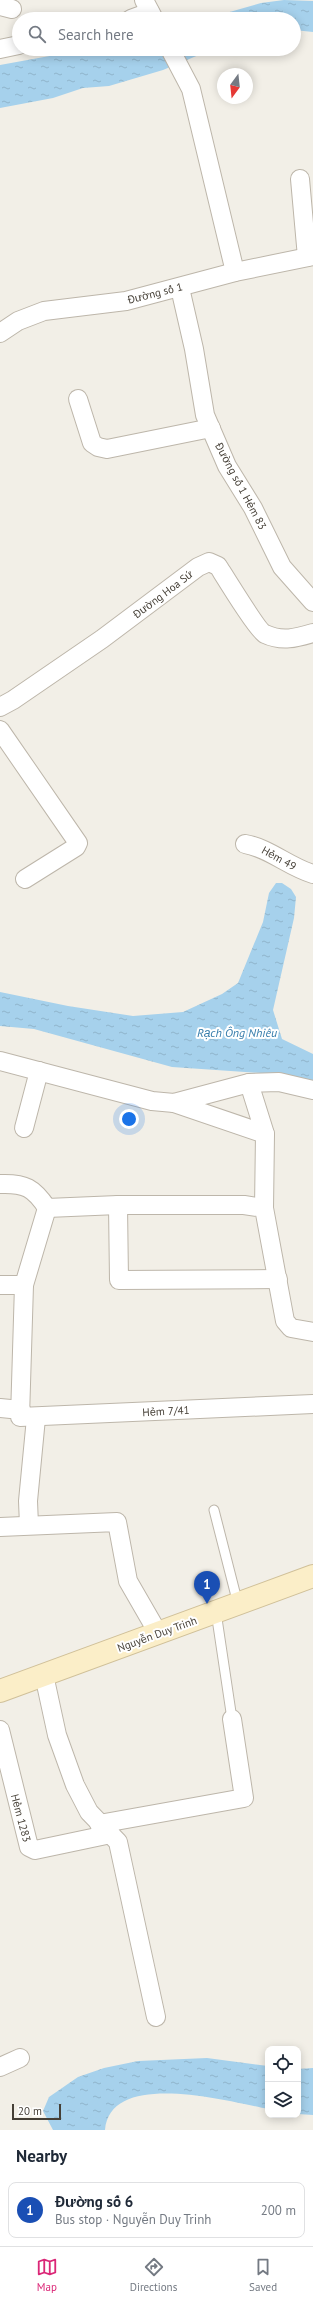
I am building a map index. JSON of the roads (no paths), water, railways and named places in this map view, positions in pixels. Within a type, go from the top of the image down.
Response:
[{"type":"main road","name":"Nguyễn Duy Trinh","points":[[0,1691],[313,1576]]},
{"type":"street","points":[[0,48],[12,46]]},
{"type":"street","points":[[174,56],[191,89],[235,272]]},
{"type":"street","points":[[300,179],[310,257]]},
{"type":"street","name":"Đường số 1","points":[[0,333],[18,321],[44,311],[126,301],[180,288],[235,272],[310,257]]},
{"type":"street","name":"Đường số 1 Hẻm 83","points":[[180,288],[194,348],[205,415],[227,466],[253,508],[282,567],[313,602]]},
{"type":"street","points":[[78,399],[92,443],[107,450],[211,428]]},
{"type":"street","name":"Đường Hoa Sứ","points":[[0,707],[102,640],[198,566],[209,562],[218,566],[263,634],[278,639],[291,639],[313,633]]},
{"type":"street","points":[[0,730],[78,843],[76,847],[25,879]]},
{"type":"street","name":"Hẻm 49","points":[[245,844],[257,846],[299,870],[313,874]]},
{"type":"street","points":[[0,1061],[152,1101],[174,1103],[265,1134]]},
{"type":"street","points":[[24,1128],[39,1071]]},
{"type":"street","points":[[174,1103],[249,1083],[279,1082],[313,1090]]},
{"type":"street","points":[[249,1083],[265,1134],[264,1208],[285,1321],[291,1328],[313,1332]]},
{"type":"street","points":[[0,1184],[24,1186],[37,1193],[47,1208]]},
{"type":"street","points":[[47,1208],[118,1205],[244,1205],[264,1208]]},
{"type":"street","points":[[118,1205],[119,1280],[278,1279]]},
{"type":"street","points":[[29,1525],[25,1415],[24,1285],[47,1208]]},
{"type":"street","points":[[0,1285],[24,1285]]},
{"type":"street","name":"Hẻm 7/41","points":[[0,1408],[25,1415],[313,1404]]},
{"type":"street","points":[[0,1526],[117,1522],[128,1581],[158,1633]]},
{"type":"street","points":[[44,1675],[57,1735],[75,1785],[89,1812],[118,1842],[156,2017]]},
{"type":"street","points":[[105,1829],[244,1798],[232,1719]]},
{"type":"street","name":"Hẻm 1283","points":[[0,1730],[28,1847],[35,1850],[105,1829]]},
{"type":"street","points":[[0,2067],[20,2058]]},
{"type":"lane","points":[[214,1510],[238,1604]]},
{"type":"lane","points":[[216,1612],[232,1719]]},
{"type":"water","points":[[284,0],[313,1],[313,32],[301,31],[301,12],[230,12],[261,3]]},
{"type":"water","points":[[50,56],[196,56],[163,70],[109,86],[83,88],[53,98],[0,108],[0,65]]},
{"type":"water","name":"Rạch Ông Nhiêu","points":[[276,883],[282,883],[291,889],[296,897],[294,918],[273,1010],[282,1039],[313,1054],[313,1083],[261,1073],[172,1067],[34,1029],[0,1026],[0,992],[68,1006],[133,1016],[183,1012],[222,994],[238,983],[263,922],[269,893]]},
{"type":"water","points":[[207,2058],[265,2066],[265,2108],[202,2096],[149,2094],[128,2100],[112,2111],[105,2130],[53,2130],[43,2111],[49,2097],[78,2077],[104,2068],[138,2061]]},
{"type":"water","points":[[313,2068],[313,2115],[301,2114],[301,2069]]},
{"type":"place","name":"Đường số 6","points":[[207,1604]]}]
